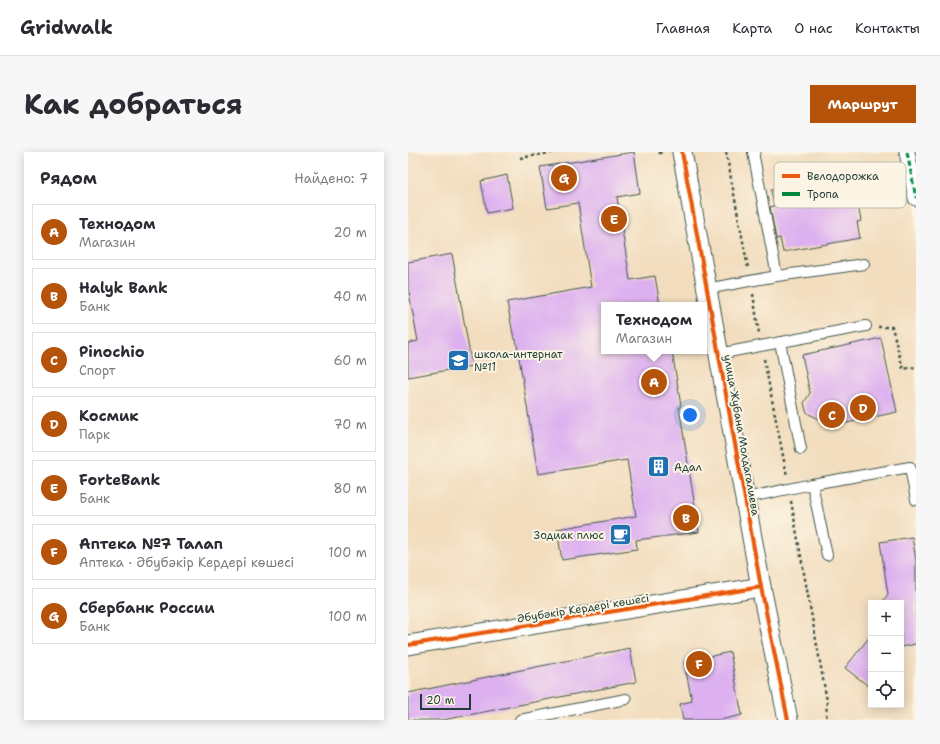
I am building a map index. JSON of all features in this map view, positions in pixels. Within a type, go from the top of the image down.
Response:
[{"type":"street","name":"улица Жубана Молдагалиева","points":[[682,152],[761,588],[788,720]]},
{"type":"street","points":[[907,152],[916,198]]},
{"type":"street","name":"Әбубәкір Кердері көшесі","points":[[408,645],[761,588]]},
{"type":"lane","points":[[755,152],[753,152],[777,276]]},
{"type":"lane","points":[[706,289],[777,276],[864,264]]},
{"type":"lane","points":[[718,354],[866,326]]},
{"type":"lane","points":[[780,342],[801,449]]},
{"type":"lane","points":[[745,498],[812,484],[910,467],[916,500]]},
{"type":"lane","points":[[812,484],[827,555]]},
{"type":"lane","points":[[520,720],[626,700]]},
{"type":"path","points":[[520,158],[555,152]]},
{"type":"path","points":[[659,152],[665,152]]},
{"type":"path","points":[[726,152],[827,701],[826,720]]},
{"type":"path","points":[[866,326],[892,327],[903,369],[916,367]]},
{"type":"building","points":[[634,152],[640,193],[617,197],[630,280],[655,276],[659,302],[601,302],[601,354],[672,354],[681,406],[679,407],[699,532],[636,540],[637,549],[562,560],[557,529],[636,516],[627,460],[538,474],[516,339],[514,339],[507,302],[591,287],[578,203],[547,208],[540,167]]},
{"type":"building","points":[[507,175],[513,208],[487,213],[481,181]]},
{"type":"building","points":[[774,189],[774,206],[771,190]]},
{"type":"building","points":[[770,207],[859,208],[861,221],[857,222],[860,238],[783,252],[780,238],[776,239]]},
{"type":"building","points":[[452,254],[472,366],[408,377],[408,343],[418,341],[408,287],[408,262]]},
{"type":"building","points":[[881,338],[897,412],[833,426],[832,421],[819,419],[809,414],[806,411],[804,403],[810,393],[802,355]]},
{"type":"building","points":[[912,537],[916,560],[916,644],[904,646],[904,600],[884,600],[888,594],[880,542]]},
{"type":"building","points":[[868,639],[868,686],[845,668]]},
{"type":"building","points":[[630,648],[636,682],[443,720],[408,720],[408,693]]},
{"type":"building","points":[[730,652],[742,715],[720,720],[683,720],[680,704],[692,701],[684,662]]},
{"type":"marked path","points":[[907,152],[916,198]]},
{"type":"cycle path","points":[[682,152],[761,587],[788,720]]},
{"type":"cycle path","points":[[408,645],[761,587]]},
{"type":"place","name":"Сбербанк России","points":[[564,178]]},
{"type":"place","name":"ForteBank","points":[[614,219]]},
{"type":"place","name":"школа-интернат №11","points":[[458,360]]},
{"type":"place","name":"Технодом","points":[[654,382]]},
{"type":"place","name":"Космик","points":[[863,408]]},
{"type":"place","name":"Pinochio","points":[[832,415]]},
{"type":"place","name":"Адал","points":[[658,467]]},
{"type":"place","name":"Halyk Bank","points":[[686,518]]},
{"type":"place","name":"Зодиак плюс","points":[[620,535]]},
{"type":"place","name":"Аптека №7 Талап","points":[[699,664]]}]
